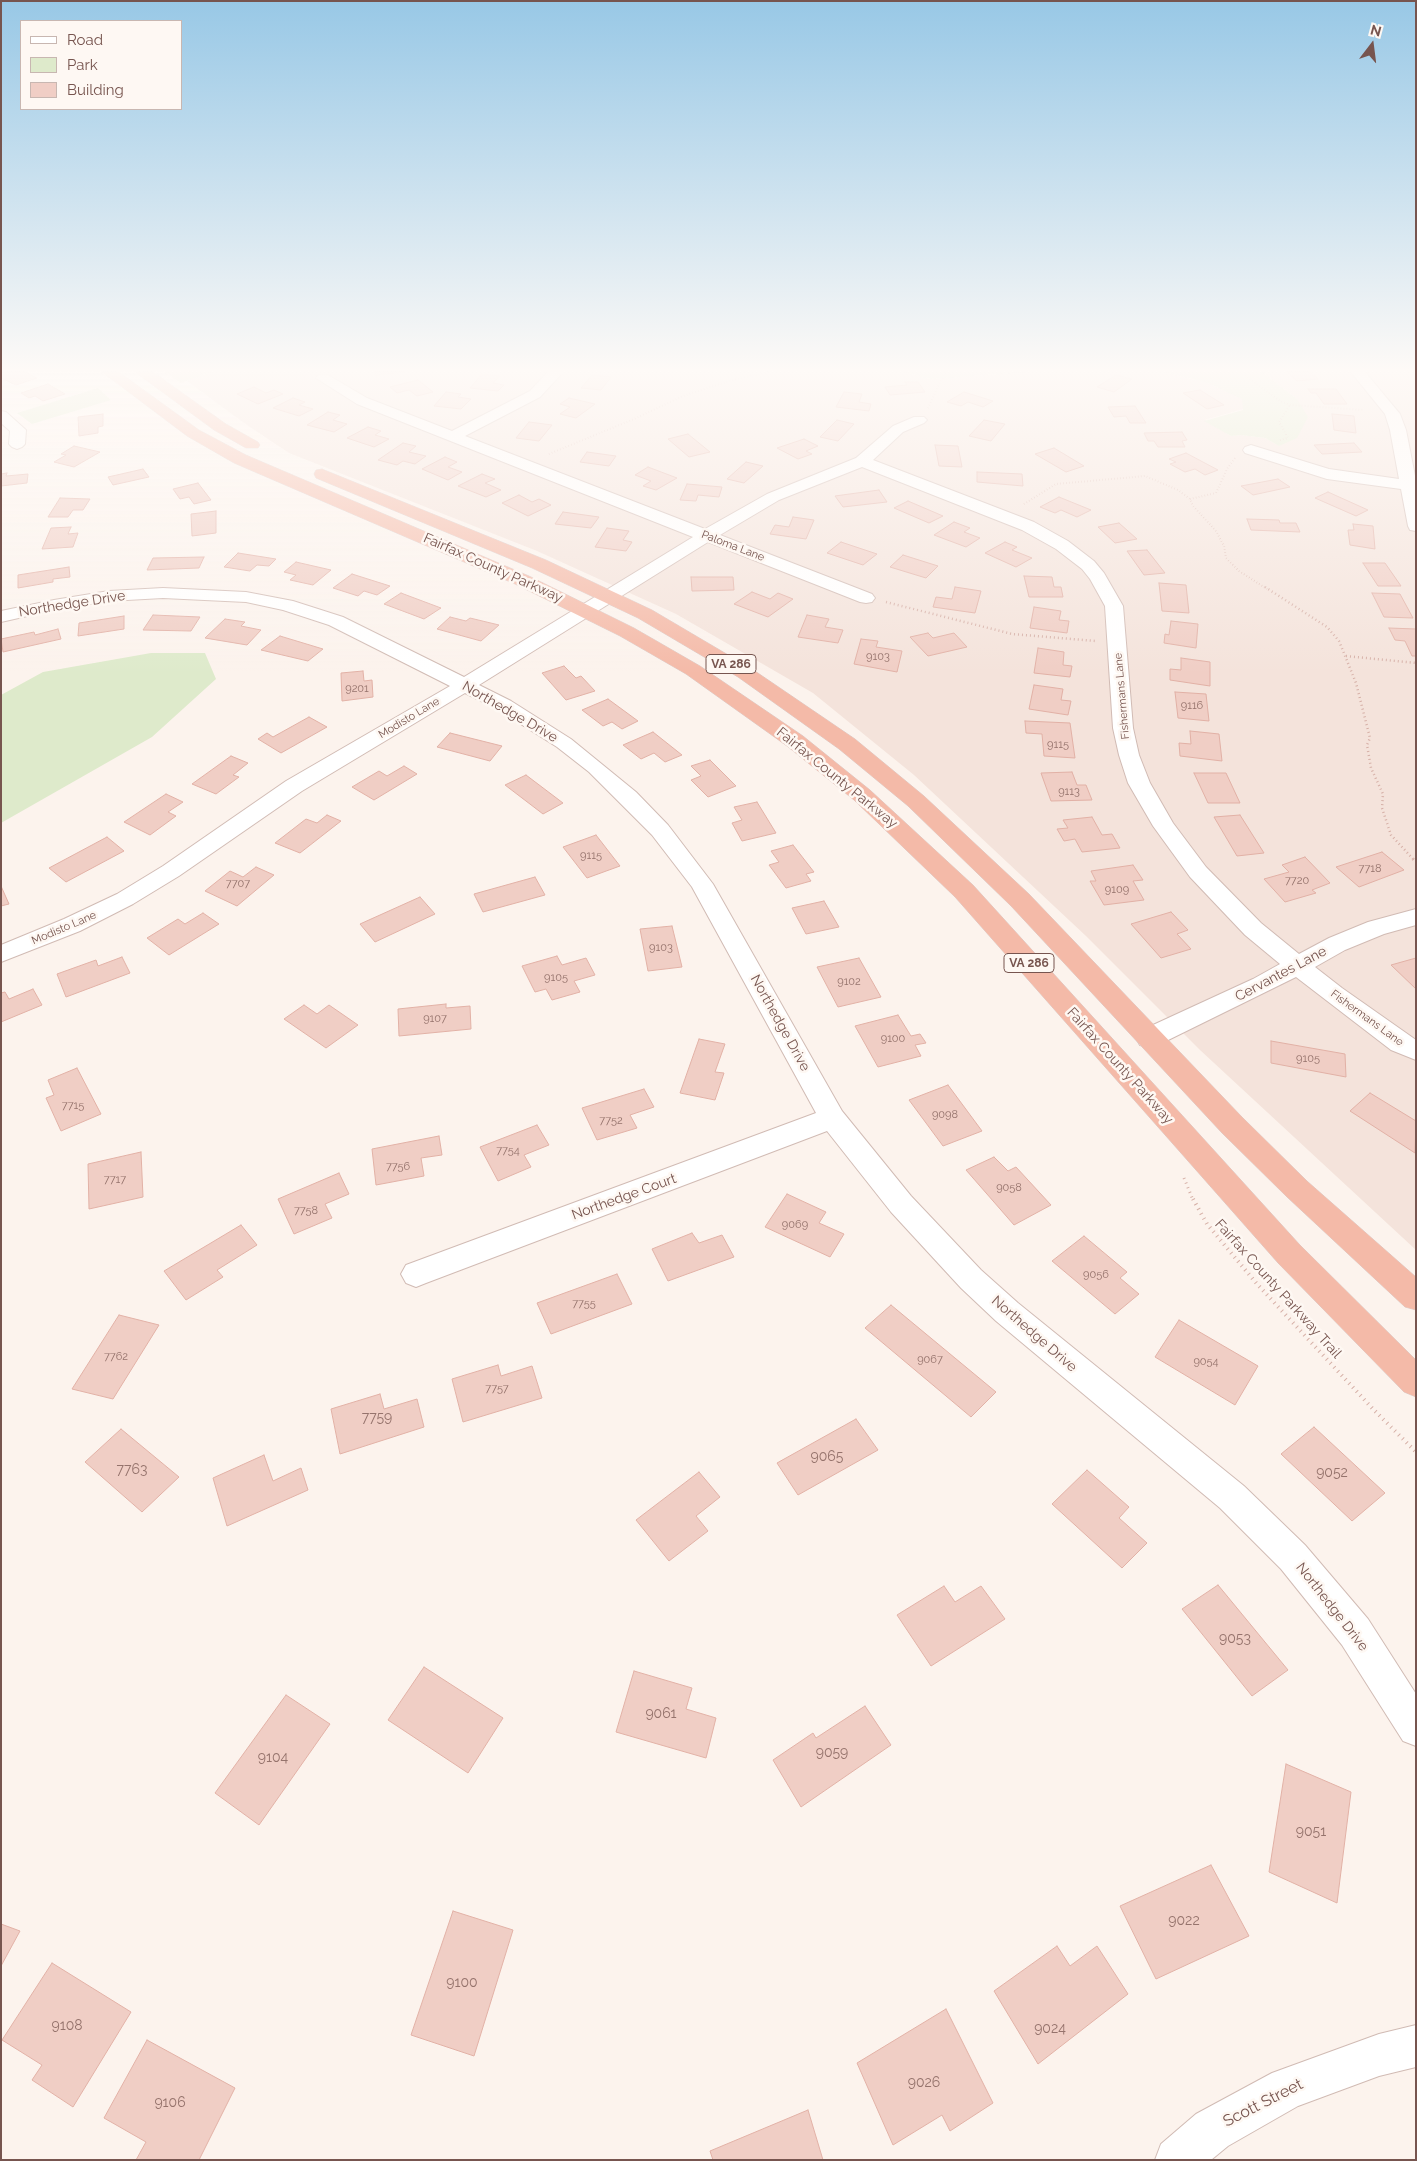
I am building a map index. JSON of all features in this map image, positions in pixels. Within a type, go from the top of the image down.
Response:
[{"type":"highway","name":"Fairfax County Parkway","points":[[272,473],[522,580],[586,610],[693,670],[752,710],[827,766],[895,824],[976,904],[1289,1254],[1416,1382]]},
{"type":"highway","name":"Fairfax County Parkway","points":[[318,473],[504,549],[608,596],[668,627],[745,673],[846,744],[916,801],[952,834],[1020,900],[1232,1125],[1416,1297]]},
{"type":"street","name":"Paloma Lane","points":[[546,473],[866,598]]},
{"type":"street","name":"Modisto Lane","points":[[1,954],[72,925],[125,899],[171,871],[294,786],[466,684],[707,535],[772,497],[832,473]]},
{"type":"street","name":"Fishermans Lane","points":[[893,473],[1028,526],[1062,545],[1093,571],[1110,595],[1114,606],[1123,728],[1129,755],[1139,783],[1164,826],[1198,872],[1253,929],[1298,966],[1400,1043],[1416,1051]]},
{"type":"street","points":[[1323,473],[1412,485]]},
{"type":"street","points":[[1409,473],[1416,526]]},
{"type":"street","name":"Northedge Drive","points":[[1,617],[54,605],[109,596],[163,593],[246,597],[287,604],[336,621],[466,684],[511,709],[564,743],[621,791],[660,830],[702,884],[722,916],[832,1118],[900,1204],[971,1279],[1007,1312],[1082,1376],[1232,1497],[1293,1557],[1355,1632],[1416,1728]]},
{"type":"street","name":"Cervantes Lane","points":[[1149,1038],[1262,986],[1345,941],[1376,928],[1416,917]]},
{"type":"street","name":"Northedge Court","points":[[416,1274],[832,1118]]},
{"type":"street","name":"Scott Street","points":[[1178,2160],[1212,2130],[1287,2088],[1379,2054],[1416,2046]]},
{"type":"path","points":[[1190,499],[1216,493],[1226,473]]},
{"type":"path","points":[[1004,516],[1056,484],[1145,476],[1178,490],[1190,499],[1193,506],[1216,531],[1224,546],[1226,558],[1239,571],[1327,627],[1338,641],[1356,683],[1370,738],[1367,745],[1371,768],[1383,794],[1382,808],[1391,835],[1416,862]]},
{"type":"path","points":[[866,598],[1012,634],[1118,643]]},
{"type":"path","points":[[1346,656],[1416,663]]},
{"type":"path","name":"Fairfax County Parkway Trail","points":[[1182,1172],[1191,1196],[1207,1224],[1257,1284],[1373,1409],[1416,1452]]},
{"type":"shaded area","points":[[339,473],[1416,473],[1416,1250],[1200,1050],[1086,936],[914,775],[813,693],[676,614],[537,551]]},
{"type":"green space","points":[[151,653],[205,653],[216,679],[152,737],[1,823],[1,695],[43,672]]},
{"type":"building","points":[[7,473],[6,476],[28,474],[27,483],[1,486],[1,474]]},
{"type":"building","points":[[126,473],[146,473],[149,477],[113,485],[108,477]]},
{"type":"building","points":[[431,473],[461,473],[448,480]]},
{"type":"building","points":[[638,473],[663,473],[677,478],[656,490],[643,486],[651,481],[635,475]]},
{"type":"building","points":[[734,473],[755,473],[744,483],[727,479]]},
{"type":"building","points":[[977,473],[1022,474],[1023,486],[977,482]]},
{"type":"building","points":[[482,474],[495,479],[485,483],[501,490],[486,497],[458,486]]},
{"type":"building","points":[[1278,479],[1290,487],[1253,495],[1241,486]]},
{"type":"building","points":[[198,483],[211,500],[194,504],[189,497],[180,499],[173,489]]},
{"type":"building","points":[[687,484],[722,487],[719,497],[698,495],[696,501],[680,500]]},
{"type":"building","points":[[879,490],[887,502],[843,507],[835,496]]},
{"type":"building","points":[[1328,492],[1368,510],[1356,516],[1315,498]]},
{"type":"building","points":[[519,495],[532,502],[539,499],[551,505],[528,516],[502,503]]},
{"type":"building","points":[[1059,497],[1091,510],[1077,517],[1061,510],[1055,513],[1040,507]]},
{"type":"building","points":[[60,498],[90,499],[83,510],[73,510],[68,517],[48,517]]},
{"type":"building","points":[[908,501],[943,516],[929,523],[894,508]]},
{"type":"building","points":[[216,511],[216,533],[192,536],[191,514]]},
{"type":"building","points":[[563,512],[599,517],[591,528],[555,524]]},
{"type":"building","points":[[793,517],[814,520],[806,539],[770,534],[775,525],[789,527]]},
{"type":"building","points":[[1247,519],[1279,520],[1280,523],[1296,523],[1300,532],[1251,530]]},
{"type":"building","points":[[954,522],[970,528],[964,532],[980,538],[966,547],[934,535]]},
{"type":"building","points":[[1119,523],[1137,539],[1115,543],[1098,527]]},
{"type":"building","points":[[1353,524],[1373,526],[1375,549],[1350,545],[1348,530],[1354,530]]},
{"type":"building","points":[[71,527],[68,534],[78,533],[73,547],[42,549],[51,528]]},
{"type":"building","points":[[607,528],[629,531],[623,540],[632,542],[626,551],[595,547]]},
{"type":"building","points":[[841,542],[877,554],[863,565],[827,553]]},
{"type":"building","points":[[1005,542],[1017,547],[1012,550],[1032,558],[1016,567],[985,553]]},
{"type":"building","points":[[1147,550],[1165,573],[1144,575],[1127,551]]},
{"type":"building","points":[[238,553],[276,559],[269,566],[257,565],[250,571],[224,567]]},
{"type":"building","points":[[903,555],[938,566],[926,578],[890,567]]},
{"type":"building","points":[[204,557],[199,568],[147,570],[153,558]]},
{"type":"building","points":[[296,562],[331,570],[313,585],[290,580],[296,575],[284,572]]},
{"type":"building","points":[[1363,563],[1385,563],[1401,586],[1378,586]]},
{"type":"building","points":[[69,567],[70,577],[53,579],[53,582],[18,588],[18,575]]},
{"type":"building","points":[[352,574],[390,586],[377,595],[364,591],[358,596],[333,588]]},
{"type":"building","points":[[1024,576],[1052,577],[1054,587],[1061,587],[1063,597],[1029,597]]},
{"type":"building","points":[[691,577],[733,577],[734,590],[692,591]]},
{"type":"building","points":[[1159,583],[1186,585],[1189,613],[1162,611]]},
{"type":"building","points":[[955,587],[981,591],[975,613],[933,607],[936,597],[952,599]]},
{"type":"building","points":[[752,592],[770,599],[778,593],[793,599],[768,617],[734,604]]},
{"type":"building","points":[[401,593],[441,608],[424,619],[384,604]]},
{"type":"building","points":[[1372,593],[1400,594],[1413,618],[1384,617]]},
{"type":"building","points":[[1034,607],[1061,611],[1059,620],[1069,621],[1067,633],[1030,628]]},
{"type":"building","points":[[153,615],[200,617],[191,631],[143,630]]},
{"type":"building","points":[[807,615],[829,619],[825,627],[843,630],[838,643],[798,637]]},
{"type":"building","points":[[124,616],[124,629],[78,636],[79,623]]},
{"type":"building","points":[[450,617],[466,621],[470,618],[499,625],[481,641],[437,629]]},
{"type":"building","points":[[225,619],[245,622],[241,626],[261,630],[247,645],[205,638]]},
{"type":"building","points":[[1171,621],[1198,624],[1196,648],[1164,643],[1165,634],[1169,635]]},
{"type":"building","points":[[1389,628],[1416,629],[1416,656],[1412,656],[1405,641],[1395,640]]},
{"type":"building","points":[[58,629],[61,639],[3,652],[1,639],[34,632],[35,635]]},
{"type":"building","points":[[928,633],[933,638],[954,633],[967,647],[928,656],[910,637]]},
{"type":"building","points":[[280,636],[323,649],[308,661],[261,650]]},
{"type":"building","points":[[861,639],[878,641],[876,647],[902,651],[897,672],[854,664]]},
{"type":"building","points":[[1038,648],[1064,652],[1063,665],[1072,666],[1070,677],[1034,673]]},
{"type":"building","points":[[1181,658],[1210,662],[1210,686],[1170,680],[1170,669],[1181,670]]},
{"type":"building","points":[[564,666],[576,678],[581,676],[595,691],[566,700],[542,673]]},
{"type":"building","points":[[363,671],[364,681],[372,680],[373,697],[342,701],[341,673]]},
{"type":"building","points":[[1034,685],[1063,689],[1061,700],[1071,701],[1068,715],[1029,709]]},
{"type":"building","points":[[1175,692],[1206,694],[1209,721],[1178,718]]},
{"type":"building","points":[[608,699],[638,721],[622,729],[612,722],[603,726],[582,710]]},
{"type":"building","points":[[309,717],[327,727],[281,753],[258,739],[267,733],[273,737]]},
{"type":"building","points":[[1025,721],[1070,723],[1075,758],[1044,756],[1042,734],[1026,733]]},
{"type":"building","points":[[1190,731],[1219,734],[1222,761],[1180,756],[1179,743],[1191,744]]},
{"type":"building","points":[[653,732],[682,755],[665,762],[654,753],[641,759],[623,745]]},
{"type":"building","points":[[450,733],[502,746],[490,761],[437,747]]},
{"type":"building","points":[[231,756],[248,763],[233,775],[239,777],[216,794],[192,784]]},
{"type":"building","points":[[710,760],[736,786],[708,797],[691,780],[701,776],[691,766]]},
{"type":"building","points":[[404,766],[417,774],[374,800],[352,787],[379,771],[387,776]]},
{"type":"building","points":[[1072,772],[1077,785],[1086,785],[1092,800],[1051,801],[1041,773]]},
{"type":"building","points":[[1194,773],[1226,773],[1240,803],[1208,803]]},
{"type":"building","points":[[526,775],[563,803],[543,814],[505,785]]},
{"type":"building","points":[[166,794],[183,802],[168,812],[176,816],[150,835],[124,822]]},
{"type":"building","points":[[757,802],[776,833],[742,841],[732,823],[742,820],[734,807]]},
{"type":"building","points":[[327,815],[341,821],[300,853],[275,843],[306,819],[317,823]]},
{"type":"building","points":[[1240,815],[1264,853],[1237,856],[1214,817]]},
{"type":"building","points":[[1092,817],[1102,835],[1112,834],[1120,848],[1082,852],[1075,839],[1064,841],[1057,829],[1068,828],[1063,820]]},
{"type":"building","points":[[596,835],[620,866],[587,878],[563,847]]},
{"type":"building","points":[[107,837],[124,851],[66,882],[49,868]]},
{"type":"building","points":[[793,845],[814,872],[806,874],[811,881],[786,888],[769,865],[779,862],[771,851]]},
{"type":"building","points":[[1382,852],[1404,870],[1359,887],[1336,867]]},
{"type":"building","points":[[1305,857],[1330,883],[1312,890],[1316,893],[1285,902],[1264,879],[1289,872],[1282,865]]},
{"type":"building","points":[[1133,865],[1143,880],[1133,881],[1144,900],[1104,905],[1090,881],[1096,881],[1091,871]]},
{"type":"building","points":[[256,867],[274,875],[237,906],[205,891],[230,871],[243,877]]},
{"type":"building","points":[[535,877],[545,895],[483,912],[474,894]]},
{"type":"building","points":[[1,886],[9,904],[1,906]]},
{"type":"building","points":[[420,897],[435,914],[375,942],[360,924]]},
{"type":"building","points":[[824,901],[839,927],[806,934],[792,908]]},
{"type":"building","points":[[1171,912],[1188,930],[1177,934],[1191,949],[1161,958],[1131,924]]},
{"type":"building","points":[[203,913],[219,924],[169,955],[147,938],[178,919],[185,924]]},
{"type":"building","points":[[672,926],[682,967],[648,971],[640,929]]},
{"type":"building","points":[[557,956],[562,965],[586,958],[595,975],[574,981],[580,992],[552,1000],[546,989],[535,992],[522,966]]},
{"type":"building","points":[[122,957],[130,973],[66,997],[57,974],[96,960],[98,966]]},
{"type":"building","points":[[859,958],[881,997],[838,1007],[817,967]]},
{"type":"building","points":[[1416,958],[1416,989],[1391,965]]},
{"type":"building","points":[[33,989],[42,1005],[1,1022],[1,993],[5,992],[9,999]]},
{"type":"building","points":[[446,1004],[446,1008],[470,1006],[471,1029],[399,1036],[398,1009]]},
{"type":"building","points":[[304,1005],[317,1014],[329,1005],[358,1025],[326,1048],[284,1019]]},
{"type":"building","points":[[898,1015],[911,1036],[920,1034],[926,1043],[915,1045],[921,1056],[878,1067],[855,1026]]},
{"type":"building","points":[[699,1039],[725,1044],[715,1072],[724,1073],[715,1100],[680,1093]]},
{"type":"building","points":[[1271,1041],[1345,1054],[1346,1077],[1271,1063]]},
{"type":"building","points":[[77,1068],[101,1114],[61,1131],[46,1098],[54,1095],[48,1080]]},
{"type":"building","points":[[948,1085],[982,1131],[943,1146],[909,1100]]},
{"type":"building","points":[[644,1089],[654,1107],[630,1115],[637,1128],[597,1140],[582,1108]]},
{"type":"building","points":[[1370,1093],[1416,1121],[1415,1153],[1350,1111]]},
{"type":"building","points":[[537,1125],[549,1145],[524,1155],[531,1167],[498,1181],[480,1147]]},
{"type":"building","points":[[439,1136],[442,1155],[421,1158],[424,1176],[376,1185],[372,1149]]},
{"type":"building","points":[[141,1152],[143,1197],[89,1209],[88,1164]]},
{"type":"building","points":[[994,1157],[1008,1171],[1016,1167],[1051,1205],[1014,1225],[966,1170]]},
{"type":"building","points":[[339,1173],[349,1194],[325,1204],[332,1218],[294,1234],[278,1199]]},
{"type":"building","points":[[787,1194],[826,1212],[819,1223],[844,1234],[830,1257],[765,1227]]},
{"type":"building","points":[[241,1225],[257,1245],[217,1270],[223,1277],[186,1300],[164,1271]]},
{"type":"building","points":[[692,1233],[699,1243],[722,1235],[734,1257],[668,1281],[652,1249]]},
{"type":"building","points":[[1084,1236],[1127,1272],[1120,1278],[1139,1294],[1115,1314],[1052,1261]]},
{"type":"building","points":[[617,1274],[632,1304],[551,1334],[537,1303]]},
{"type":"building","points":[[891,1305],[996,1392],[971,1417],[865,1328]]},
{"type":"building","points":[[119,1315],[159,1325],[113,1399],[72,1389]]},
{"type":"building","points":[[1179,1320],[1258,1366],[1235,1405],[1155,1357]]},
{"type":"building","points":[[498,1365],[501,1376],[532,1366],[542,1398],[463,1422],[452,1379]]},
{"type":"building","points":[[380,1394],[384,1409],[417,1399],[424,1427],[340,1454],[331,1409]]},
{"type":"building","points":[[856,1419],[878,1450],[798,1495],[777,1463]]},
{"type":"building","points":[[1314,1427],[1385,1493],[1352,1521],[1281,1454]]},
{"type":"building","points":[[121,1429],[179,1477],[142,1512],[85,1462]]},
{"type":"building","points":[[264,1455],[273,1481],[301,1468],[308,1490],[227,1526],[213,1478]]},
{"type":"building","points":[[1087,1470],[1129,1507],[1119,1518],[1147,1543],[1122,1568],[1052,1504]]},
{"type":"building","points":[[699,1472],[720,1497],[696,1516],[708,1531],[669,1561],[636,1520]]},
{"type":"building","points":[[1218,1585],[1288,1670],[1252,1696],[1182,1609]]},
{"type":"building","points":[[944,1586],[955,1602],[981,1586],[1005,1619],[931,1666],[897,1615]]},
{"type":"building","points":[[424,1667],[503,1718],[468,1773],[388,1720]]},
{"type":"building","points":[[634,1671],[692,1688],[686,1709],[716,1718],[706,1758],[616,1732]]},
{"type":"building","points":[[286,1695],[330,1724],[259,1825],[215,1793]]},
{"type":"building","points":[[865,1706],[891,1745],[801,1807],[773,1760],[813,1733],[816,1738]]},
{"type":"building","points":[[1286,1764],[1351,1792],[1337,1903],[1269,1872]]},
{"type":"building","points":[[1211,1865],[1249,1936],[1156,1979],[1120,1906]]},
{"type":"building","points":[[453,1911],[513,1930],[474,2056],[411,2035]]},
{"type":"building","points":[[1,1924],[20,1931],[1,1966]]},
{"type":"building","points":[[1057,1946],[1070,1966],[1097,1946],[1128,1994],[1038,2064],[994,1991]]},
{"type":"building","points":[[52,1963],[131,2012],[73,2107],[32,2080],[42,2065],[2,2040]]},
{"type":"building","points":[[946,2009],[993,2103],[950,2131],[942,2115],[893,2145],[857,2063]]},
{"type":"building","points":[[147,2040],[235,2088],[199,2160],[136,2160],[146,2142],[104,2118]]},
{"type":"building","points":[[808,2110],[823,2160],[713,2160],[710,2151]]}]
